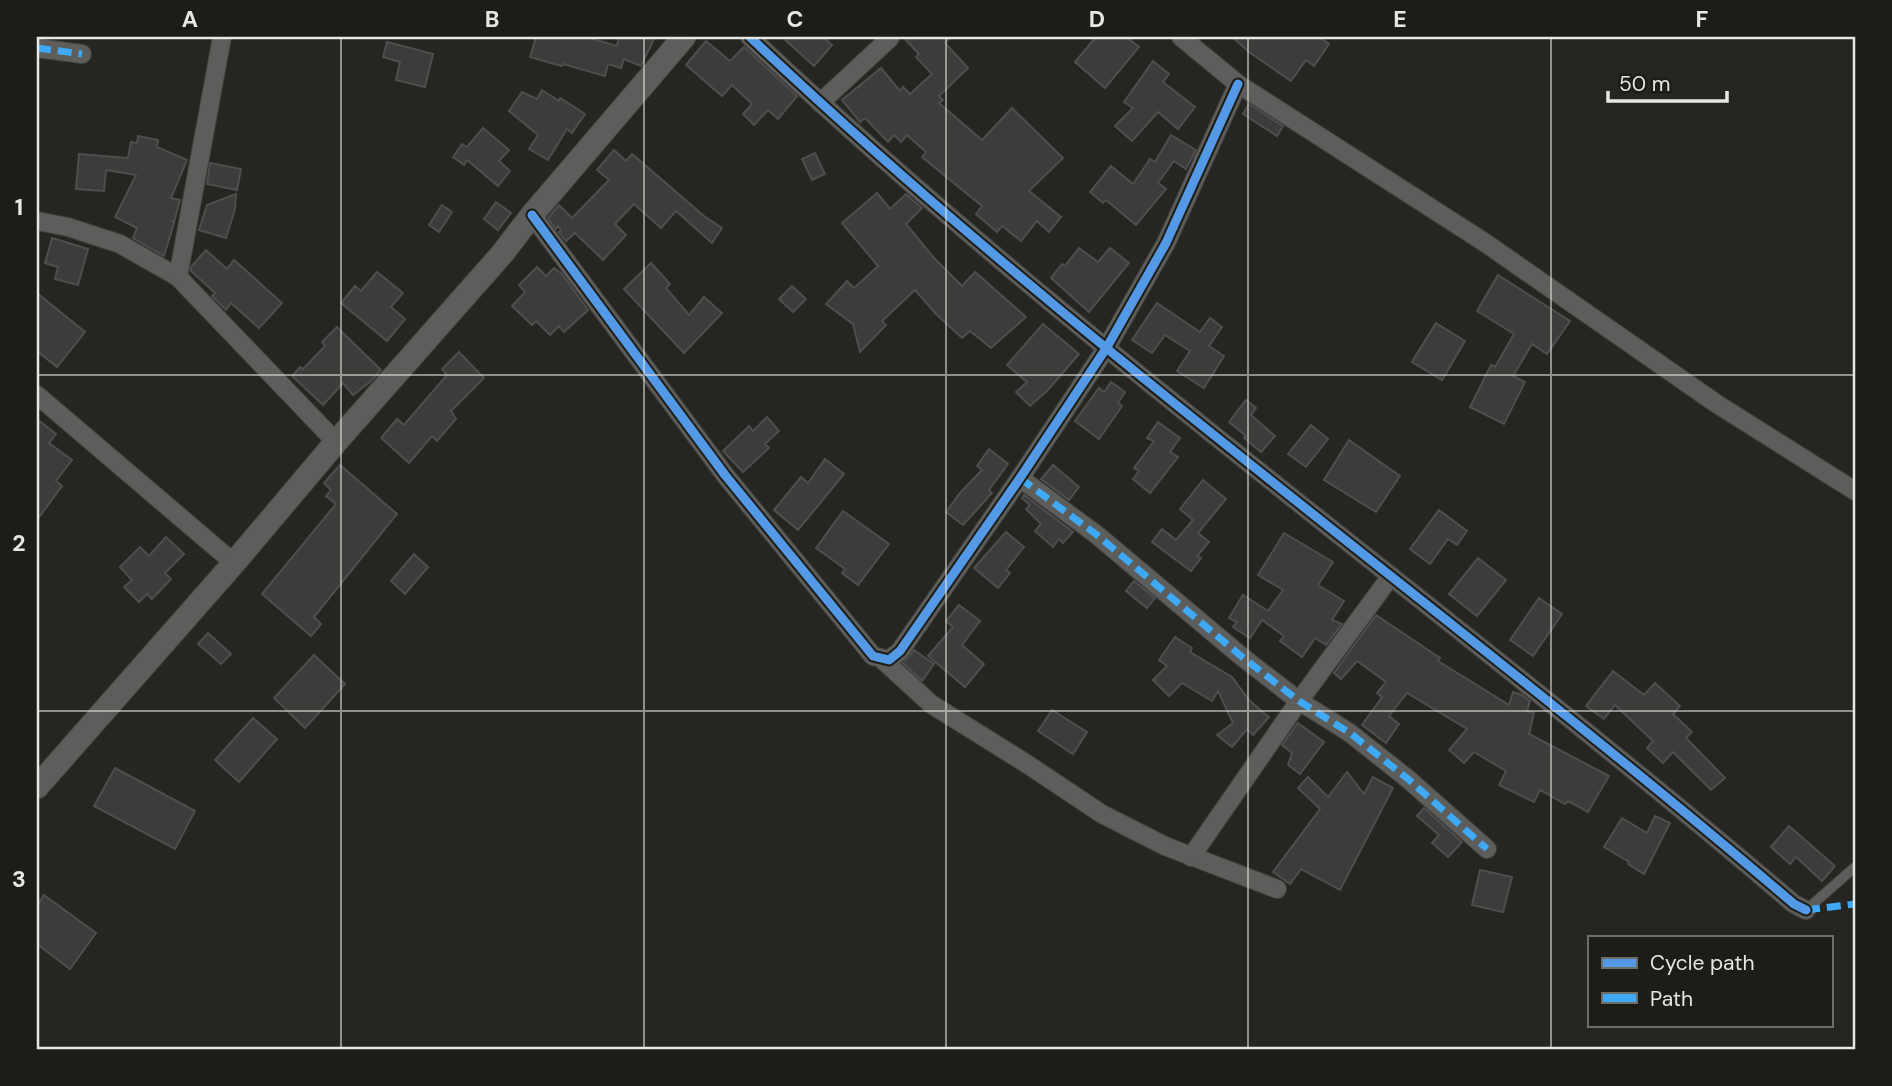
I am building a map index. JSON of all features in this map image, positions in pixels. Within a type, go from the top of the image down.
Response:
[{"type":"street","points":[[178,276],[222,37]]},
{"type":"street","points":[[37,787],[502,254],[684,37]]},
{"type":"street","points":[[750,37],[966,232],[1225,446],[1726,845],[1794,904],[1806,910]]},
{"type":"street","points":[[1181,37],[1238,84],[1484,242],[1717,404],[1855,491]]},
{"type":"street","points":[[820,103],[890,38]]},
{"type":"street","points":[[37,48],[82,54]]},
{"type":"street","points":[[884,661],[897,656],[1107,347],[1166,243],[1238,84]]},
{"type":"street","points":[[532,215],[725,475],[873,656],[884,661],[931,704],[1102,814],[1191,857],[1277,889]]},
{"type":"street","points":[[37,221],[68,226],[120,244],[178,276],[336,442]]},
{"type":"street","points":[[37,395],[234,563]]},
{"type":"street","points":[[1020,478],[1097,535],[1299,701],[1350,733],[1408,779],[1487,849]]},
{"type":"street","points":[[1191,857],[1299,701],[1391,576]]},
{"type":"lane","points":[[1806,910],[1855,867]]},
{"type":"building","points":[[536,37],[586,37],[617,46],[619,37],[655,37],[641,66],[624,59],[621,68],[608,64],[605,76],[530,57]]},
{"type":"building","points":[[782,37],[823,37],[832,45],[814,66]]},
{"type":"building","points":[[903,37],[951,37],[945,43],[968,68],[939,96],[943,100],[939,103],[982,140],[1012,108],[1063,158],[1029,191],[1061,217],[1049,232],[1037,221],[1021,241],[1002,226],[997,232],[976,214],[982,206],[922,157],[926,152],[907,135],[901,142],[894,135],[888,142],[865,118],[860,122],[842,100],[881,68],[900,91],[903,87],[910,94],[932,74],[916,57],[919,54]]},
{"type":"building","points":[[1096,37],[1126,37],[1139,47],[1105,88],[1075,62]]},
{"type":"building","points":[[1232,37],[1319,37],[1329,44],[1314,66],[1306,60],[1291,81]]},
{"type":"building","points":[[706,41],[730,61],[744,47],[797,96],[778,119],[768,110],[754,125],[743,114],[752,104],[732,85],[722,96],[686,65]]},
{"type":"building","points":[[387,42],[433,54],[425,87],[396,80],[400,62],[383,57]]},
{"type":"building","points":[[1153,61],[1169,74],[1163,82],[1195,107],[1178,129],[1158,112],[1132,141],[1115,126],[1133,108],[1124,102]]},
{"type":"building","points":[[542,90],[585,114],[572,133],[567,129],[548,160],[529,149],[538,135],[509,111],[522,92],[537,99]]},
{"type":"building","points":[[1249,104],[1283,126],[1277,136],[1243,114]]},
{"type":"building","points":[[483,128],[509,150],[499,161],[510,171],[498,186],[467,160],[464,165],[453,157],[462,144],[467,147]]},
{"type":"building","points":[[1171,135],[1196,150],[1186,169],[1174,161],[1158,183],[1166,189],[1136,225],[1106,200],[1103,203],[1090,192],[1111,166],[1133,184],[1150,159],[1155,162]]},
{"type":"building","points":[[138,136],[158,140],[157,147],[187,160],[171,198],[180,200],[174,222],[171,221],[174,223],[164,256],[133,238],[137,228],[115,217],[136,175],[106,170],[104,191],[76,189],[79,154],[128,158],[131,142],[137,143]]},
{"type":"building","points":[[614,150],[626,161],[632,154],[704,216],[722,228],[712,243],[676,211],[661,228],[634,204],[615,224],[626,235],[603,260],[575,233],[566,241],[558,226],[556,229],[548,218],[559,205],[572,218],[609,180],[597,170]]},
{"type":"building","points":[[815,153],[825,174],[812,180],[802,159]]},
{"type":"building","points":[[210,163],[241,169],[237,190],[207,184]]},
{"type":"building","points":[[877,193],[890,209],[906,194],[922,208],[906,224],[934,258],[962,286],[975,272],[1026,317],[991,348],[970,331],[962,338],[915,290],[882,321],[886,325],[860,352],[853,324],[826,304],[847,281],[854,288],[878,266],[842,223]]},
{"type":"building","points":[[236,194],[235,209],[226,238],[199,230],[207,205]]},
{"type":"building","points":[[496,202],[511,213],[498,230],[484,219]]},
{"type":"building","points":[[442,205],[452,212],[439,232],[429,225]]},
{"type":"building","points":[[52,238],[88,249],[78,285],[55,279],[58,267],[45,263]]},
{"type":"building","points":[[1079,248],[1098,262],[1110,248],[1129,263],[1089,312],[1051,278]]},
{"type":"building","points":[[206,250],[227,269],[234,260],[282,303],[259,328],[231,303],[226,310],[212,296],[215,293],[191,271],[191,267]]},
{"type":"building","points":[[651,263],[670,284],[666,288],[689,315],[704,297],[722,313],[684,353],[624,289]]},
{"type":"building","points":[[537,267],[546,276],[554,268],[562,274],[588,310],[564,332],[559,326],[550,335],[536,321],[532,325],[512,306],[525,292],[519,285]]},
{"type":"building","points":[[377,272],[403,293],[391,307],[405,319],[387,341],[341,303],[355,286],[361,291]]},
{"type":"building","points":[[1498,275],[1570,321],[1547,354],[1532,344],[1513,376],[1525,382],[1504,424],[1470,407],[1491,365],[1495,367],[1514,334],[1477,311]]},
{"type":"building","points":[[792,286],[806,299],[793,312],[779,299]]},
{"type":"building","points":[[37,293],[85,332],[57,367],[37,351]]},
{"type":"building","points":[[1157,303],[1200,332],[1210,318],[1222,327],[1209,346],[1224,356],[1204,388],[1177,371],[1190,351],[1165,335],[1152,353],[1132,340]]},
{"type":"building","points":[[1436,323],[1465,341],[1442,380],[1412,362]]},
{"type":"building","points":[[1043,324],[1079,354],[1048,390],[1030,406],[1016,392],[1027,382],[1007,365]]},
{"type":"building","points":[[337,327],[381,370],[353,395],[343,383],[323,405],[292,376],[300,367],[303,369],[325,346],[322,342]]},
{"type":"building","points":[[459,352],[484,378],[451,411],[456,419],[437,441],[432,436],[409,463],[381,438],[397,419],[404,425],[447,375],[442,369]]},
{"type":"building","points":[[1111,382],[1125,392],[1118,403],[1122,406],[1099,439],[1075,421],[1099,388],[1104,392]]},
{"type":"building","points":[[1246,400],[1256,408],[1251,415],[1275,436],[1261,452],[1229,422]]},
{"type":"building","points":[[767,417],[779,431],[765,444],[769,448],[743,472],[723,451],[749,426],[753,431]]},
{"type":"building","points":[[37,419],[56,434],[49,443],[72,460],[56,481],[62,486],[37,520]]},
{"type":"building","points":[[1158,422],[1180,438],[1170,452],[1178,457],[1150,493],[1133,479],[1139,471],[1134,468],[1154,441],[1147,438]]},
{"type":"building","points":[[1311,425],[1328,439],[1306,467],[1288,454]]},
{"type":"building","points":[[1349,440],[1400,476],[1376,512],[1324,480]]},
{"type":"building","points":[[989,449],[1008,464],[989,490],[992,493],[963,525],[946,512],[982,470],[977,466]]},
{"type":"building","points":[[825,459],[844,474],[798,530],[774,510],[801,477],[808,483]]},
{"type":"building","points":[[340,465],[397,514],[314,617],[321,624],[311,636],[262,594],[336,504],[326,496],[331,490],[324,483]]},
{"type":"building","points":[[1053,465],[1079,487],[1069,500],[1041,479]]},
{"type":"building","points":[[1203,480],[1226,499],[1198,533],[1209,542],[1197,556],[1201,558],[1191,571],[1152,542],[1162,529],[1176,540],[1193,520],[1180,509]]},
{"type":"building","points":[[1024,495],[1073,532],[1063,543],[1059,539],[1053,547],[1035,531],[1041,524],[1026,509],[1030,505],[1022,498]]},
{"type":"building","points":[[1439,510],[1467,531],[1457,545],[1448,539],[1430,564],[1410,549]]},
{"type":"building","points":[[843,511],[889,544],[858,585],[842,573],[845,569],[816,548]]},
{"type":"building","points":[[1006,532],[1024,547],[1006,570],[1010,573],[998,588],[974,568]]},
{"type":"building","points":[[1284,533],[1333,562],[1318,585],[1344,601],[1332,620],[1342,624],[1326,645],[1315,638],[1302,657],[1280,641],[1284,636],[1262,620],[1250,638],[1233,627],[1237,622],[1229,618],[1243,595],[1268,611],[1283,590],[1258,575]]},
{"type":"building","points":[[166,537],[184,554],[165,573],[171,579],[152,599],[147,594],[139,602],[124,587],[132,580],[120,567],[140,547],[149,556]]},
{"type":"building","points":[[414,554],[428,567],[405,594],[391,581]]},
{"type":"building","points":[[1478,558],[1506,580],[1477,616],[1449,594]]},
{"type":"building","points":[[1134,581],[1155,598],[1147,608],[1126,591]]},
{"type":"building","points":[[1539,598],[1562,614],[1533,656],[1510,640]]},
{"type":"building","points":[[959,605],[980,621],[962,645],[984,664],[965,687],[928,656],[953,627],[946,621]]},
{"type":"building","points":[[1376,615],[1440,658],[1438,661],[1509,705],[1513,692],[1530,701],[1527,711],[1534,713],[1529,734],[1609,776],[1588,812],[1568,801],[1565,804],[1540,790],[1534,802],[1499,785],[1506,771],[1474,752],[1464,763],[1449,750],[1467,729],[1407,693],[1389,716],[1399,724],[1386,743],[1362,725],[1382,697],[1377,693],[1386,682],[1357,661],[1341,679],[1334,673]]},
{"type":"building","points":[[208,633],[231,654],[221,664],[198,644]]},
{"type":"building","points":[[1175,637],[1192,648],[1190,652],[1232,677],[1249,700],[1269,717],[1253,735],[1247,729],[1232,747],[1217,735],[1233,723],[1218,691],[1212,701],[1182,683],[1169,696],[1153,680],[1167,666],[1159,660]]},
{"type":"building","points":[[914,650],[934,664],[922,681],[903,663]]},
{"type":"building","points":[[314,655],[345,684],[305,728],[274,698]]},
{"type":"building","points":[[1613,671],[1644,695],[1655,683],[1680,706],[1673,714],[1692,732],[1686,738],[1725,778],[1711,790],[1673,752],[1663,763],[1647,748],[1653,741],[1615,705],[1604,719],[1586,706]]},
{"type":"building","points":[[1052,710],[1087,732],[1073,754],[1038,731]]},
{"type":"building","points":[[253,718],[277,739],[239,782],[215,760]]},
{"type":"building","points":[[1298,723],[1324,742],[1300,774],[1288,765],[1292,753],[1282,745]]},
{"type":"building","points":[[115,768],[195,811],[175,849],[94,806]]},
{"type":"building","points":[[1347,772],[1364,794],[1373,777],[1393,788],[1340,890],[1301,869],[1290,884],[1273,872],[1320,809],[1298,788],[1308,777],[1328,797]]},
{"type":"building","points":[[1424,808],[1462,842],[1448,857],[1432,843],[1439,835],[1417,816]]},
{"type":"building","points":[[1655,816],[1670,823],[1644,874],[1604,847],[1622,818],[1647,833]]},
{"type":"building","points":[[1789,826],[1835,866],[1822,881],[1796,857],[1790,864],[1771,847]]},
{"type":"building","points":[[1480,870],[1512,877],[1503,912],[1472,905]]},
{"type":"building","points":[[44,895],[96,933],[70,969],[37,944],[37,906]]},
{"type":"marked path","points":[[37,48],[82,54]]},
{"type":"marked path","points":[[1020,478],[1097,535],[1299,701],[1350,733],[1408,779],[1487,849]]},
{"type":"marked path","points":[[1806,910],[1855,904]]},
{"type":"cycle path","points":[[750,37],[875,152],[1134,371],[1532,688],[1794,904],[1806,910]]},
{"type":"cycle path","points":[[532,215],[725,475],[873,656],[889,660],[900,651],[1107,347],[1166,243],[1238,84]]}]
